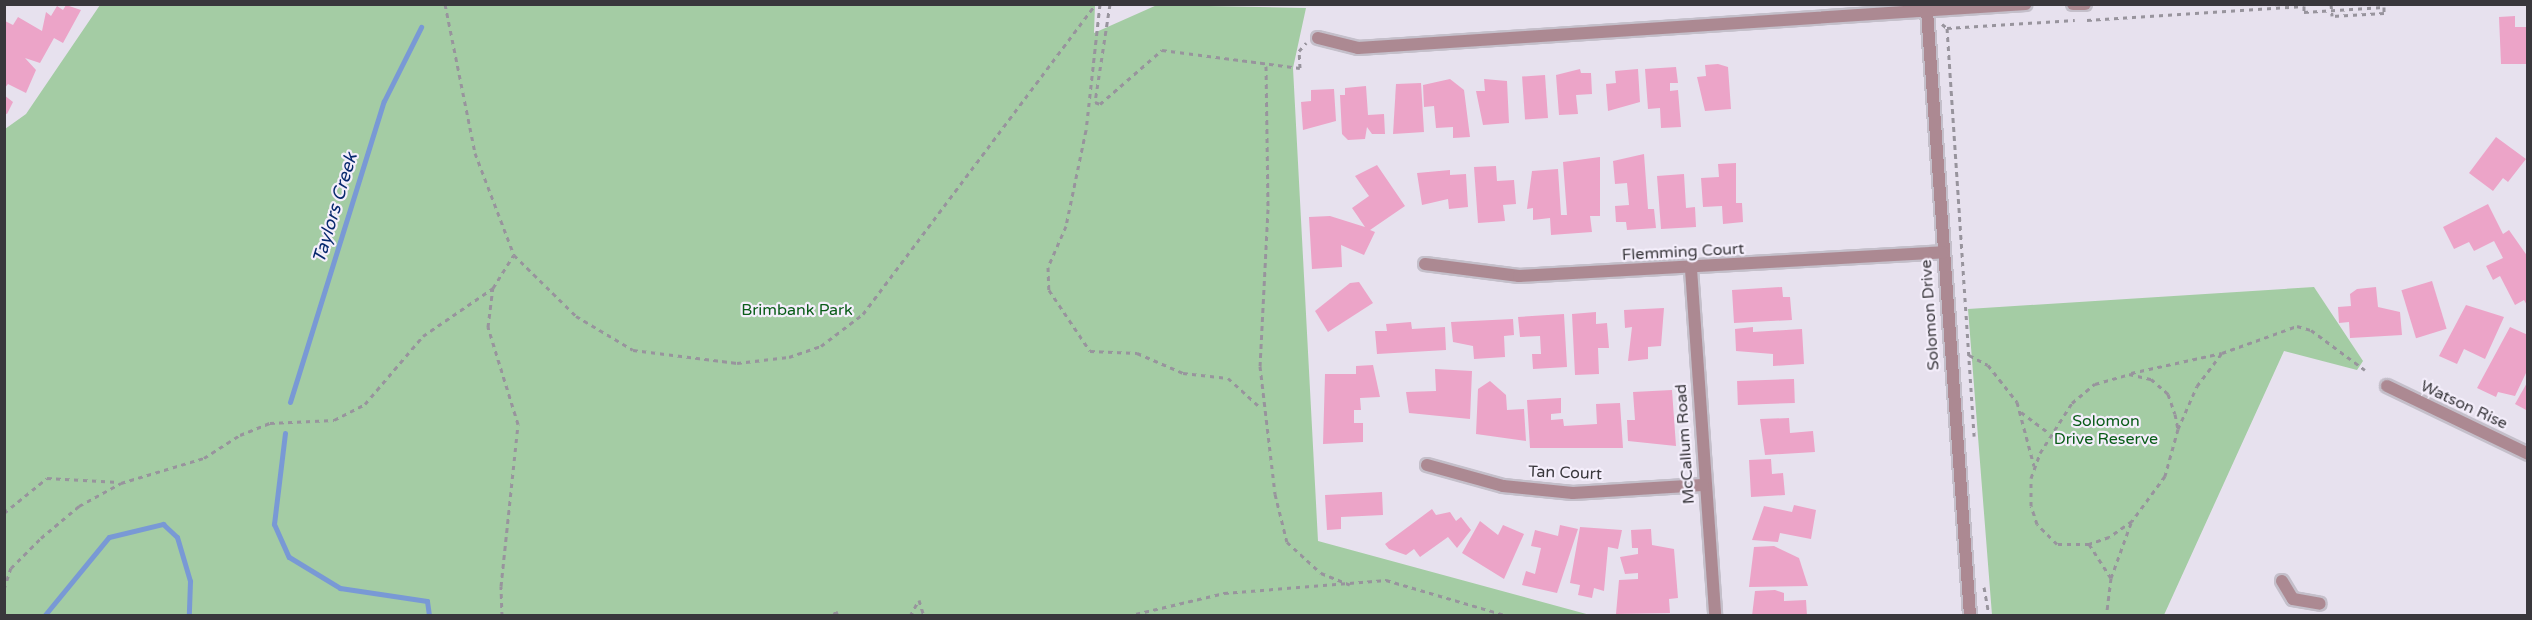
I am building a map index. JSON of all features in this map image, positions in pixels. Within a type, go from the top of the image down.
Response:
[{"type":"street","points":[[1318,38],[1358,48],[2026,4]]},
{"type":"street","points":[[2073,4],[2085,4]]},
{"type":"street","name":"Solomon Drive","points":[[1927,11],[1970,615]]},
{"type":"street","name":"Flemming Court","points":[[1425,264],[1519,276],[1691,269],[1943,252]]},
{"type":"street","name":"McCallum Road","points":[[1691,269],[1703,485],[1715,615]]},
{"type":"street","name":"Watson Rise","points":[[2387,386],[2528,454]]},
{"type":"street","name":"Tan Court","points":[[1427,465],[1503,486],[1573,493],[1703,485]]},
{"type":"street","points":[[2282,581],[2300,610],[2320,604]]},
{"type":"path","points":[[444,4],[476,153],[514,255],[576,316],[633,350],[698,361],[763,362],[820,346],[863,315],[896,275],[1098,4]]},
{"type":"path","points":[[1098,4],[1084,139],[1066,226],[1048,267],[1049,290],[1090,351],[1137,353],[1183,373],[1228,378],[1262,409]]},
{"type":"path","points":[[1110,4],[1095,102],[1100,104],[1162,50],[1266,66],[1300,68],[1299,51],[1318,38]]},
{"type":"path","points":[[1975,448],[1947,28],[2304,6],[2304,12],[2384,7],[2384,13],[2332,16],[2331,4]]},
{"type":"path","points":[[1266,66],[1262,409],[1287,542],[1321,573],[1350,585]]},
{"type":"path","points":[[4,589],[11,568],[41,538],[79,506],[121,483],[204,458],[240,435],[270,423],[334,420],[365,404],[423,336],[493,288],[514,255]]},
{"type":"path","points":[[493,288],[488,327],[518,424],[501,586],[502,615]]},
{"type":"path","points":[[2034,468],[2050,433],[2095,384],[2222,353],[2297,326],[2311,330],[2365,370]]},
{"type":"path","points":[[2106,615],[2111,578],[2132,521],[2165,476],[2178,429],[2197,386],[2222,353]]},
{"type":"path","points":[[1969,355],[2005,382],[2020,411],[2034,468],[2031,506],[2037,524],[2057,544],[2089,544],[2132,521]]},
{"type":"path","points":[[2129,374],[2151,379],[2168,394],[2178,429]]},
{"type":"path","points":[[2020,411],[2050,433]]},
{"type":"path","points":[[4,513],[47,478],[121,483]]},
{"type":"path","points":[[2089,544],[2111,578]]},
{"type":"path","points":[[1983,575],[1989,615]]},
{"type":"path","points":[[1127,615],[1224,593],[1350,585],[1386,580],[1508,615]]},
{"type":"path","points":[[910,615],[919,600],[924,615]]},
{"type":"green space","name":"Brimbank Park","points":[[100,5],[1095,5],[1094,33],[1157,5],[1306,8],[1293,68],[1318,541],[1590,615],[5,615],[5,129],[26,114]]},
{"type":"green space","name":"Solomon Drive Reserve","points":[[2314,287],[2363,361],[2357,370],[2284,351],[2164,615],[1992,615],[1968,309]]},
{"type":"building","points":[[66,5],[81,10],[63,43],[54,38],[40,63],[25,58],[36,70],[26,93],[8,84],[4,89],[5,21],[13,25],[18,17],[42,31],[46,12],[51,16],[57,6],[63,10]]},
{"type":"building","points":[[2515,16],[2515,27],[2526,27],[2528,64],[2501,64],[2499,17]]},
{"type":"building","points":[[1718,64],[1728,67],[1731,109],[1705,111],[1697,77],[1706,76],[1705,65]]},
{"type":"building","points":[[1676,67],[1678,83],[1670,83],[1670,91],[1678,90],[1681,127],[1661,128],[1660,108],[1648,109],[1645,69]]},
{"type":"building","points":[[1580,69],[1581,73],[1591,73],[1592,94],[1576,95],[1578,114],[1559,115],[1556,75]]},
{"type":"building","points":[[1638,69],[1640,102],[1608,111],[1606,84],[1616,83],[1615,71]]},
{"type":"building","points":[[1545,75],[1548,118],[1525,119],[1522,77]]},
{"type":"building","points":[[1450,79],[1464,90],[1470,137],[1453,138],[1453,127],[1436,128],[1434,106],[1424,107],[1423,85]]},
{"type":"building","points":[[1484,79],[1507,81],[1509,123],[1483,125],[1476,91],[1485,91]]},
{"type":"building","points":[[1421,83],[1424,132],[1393,134],[1396,84]]},
{"type":"building","points":[[1366,86],[1368,115],[1384,114],[1385,134],[1372,134],[1367,127],[1365,139],[1348,140],[1342,134],[1340,95],[1345,95],[1345,88]]},
{"type":"building","points":[[1334,89],[1336,121],[1303,130],[1301,102],[1311,101],[1311,90]]},
{"type":"building","points":[[4,95],[13,102],[7,114],[4,113]]},
{"type":"building","points":[[2496,137],[2526,159],[2508,182],[2503,178],[2493,191],[2469,173]]},
{"type":"building","points":[[1644,154],[1648,209],[1654,209],[1656,228],[1627,230],[1626,222],[1616,222],[1615,206],[1629,205],[1627,183],[1615,184],[1613,161]]},
{"type":"building","points":[[1600,157],[1600,216],[1590,216],[1592,232],[1551,235],[1550,218],[1533,220],[1533,208],[1527,209],[1532,171],[1558,169],[1561,215],[1567,215],[1563,162]]},
{"type":"building","points":[[1736,163],[1736,203],[1742,203],[1743,222],[1723,224],[1722,206],[1703,207],[1701,178],[1719,177],[1718,164]]},
{"type":"building","points":[[1377,165],[1405,206],[1370,230],[1375,232],[1364,255],[1341,245],[1342,267],[1312,269],[1309,217],[1330,216],[1365,227],[1352,208],[1369,196],[1355,176]]},
{"type":"building","points":[[1496,166],[1497,181],[1514,180],[1516,204],[1503,205],[1505,221],[1478,223],[1474,167]]},
{"type":"building","points":[[1450,170],[1450,175],[1466,174],[1468,207],[1449,209],[1448,199],[1422,205],[1417,173]]},
{"type":"building","points":[[1684,174],[1686,208],[1695,207],[1696,227],[1661,229],[1657,176]]},
{"type":"building","points":[[2488,204],[2503,234],[2509,230],[2528,257],[2528,307],[2524,300],[2515,305],[2500,276],[2493,280],[2486,266],[2503,258],[2494,241],[2474,251],[2469,242],[2454,249],[2443,227]]},
{"type":"building","points":[[2432,281],[2447,329],[2416,338],[2401,290]]},
{"type":"building","points":[[1359,282],[1373,303],[1328,332],[1315,311],[1350,283]]},
{"type":"building","points":[[1782,287],[1783,297],[1790,297],[1792,320],[1734,323],[1732,290]]},
{"type":"building","points":[[2376,287],[2378,307],[2400,312],[2402,335],[2350,338],[2349,322],[2339,323],[2338,307],[2351,306],[2350,294],[2357,289]]},
{"type":"building","points":[[2466,305],[2504,317],[2485,359],[2464,349],[2457,364],[2439,356]]},
{"type":"building","points":[[1664,308],[1661,346],[1648,347],[1648,359],[1628,361],[1632,327],[1625,328],[1624,310]]},
{"type":"building","points":[[1596,312],[1596,324],[1607,323],[1609,348],[1598,348],[1599,374],[1575,375],[1572,314]]},
{"type":"building","points":[[1564,314],[1567,367],[1533,369],[1532,354],[1541,354],[1540,336],[1520,337],[1518,317]]},
{"type":"building","points":[[1513,319],[1514,335],[1504,336],[1505,357],[1474,359],[1473,346],[1453,342],[1451,322]]},
{"type":"building","points":[[1411,322],[1412,329],[1445,327],[1446,350],[1377,354],[1375,331],[1387,331],[1386,324]]},
{"type":"building","points":[[1753,327],[1753,332],[1802,329],[1804,364],[1773,366],[1773,354],[1736,351],[1735,329]]},
{"type":"building","points":[[2510,327],[2528,335],[2526,373],[2515,396],[2498,392],[2496,397],[2477,388]]},
{"type":"building","points":[[1373,365],[1380,397],[1360,398],[1361,410],[1354,410],[1354,423],[1363,423],[1363,442],[1323,444],[1325,374],[1356,374],[1356,366]]},
{"type":"building","points":[[1435,369],[1472,371],[1470,419],[1409,413],[1406,392],[1436,391]]},
{"type":"building","points":[[1794,379],[1795,403],[1738,405],[1737,381]]},
{"type":"building","points":[[1490,381],[1506,395],[1507,410],[1524,409],[1526,441],[1476,434],[1478,389]]},
{"type":"building","points":[[2528,381],[2528,411],[2515,404]]},
{"type":"building","points":[[1672,390],[1676,446],[1628,441],[1627,420],[1635,420],[1633,392]]},
{"type":"building","points":[[1561,398],[1561,413],[1551,414],[1551,420],[1563,419],[1564,426],[1597,424],[1596,404],[1620,403],[1623,448],[1530,448],[1527,400]]},
{"type":"building","points":[[1789,418],[1790,433],[1813,431],[1815,452],[1765,455],[1760,419]]},
{"type":"building","points":[[1771,459],[1772,474],[1783,473],[1785,495],[1751,497],[1749,460]]},
{"type":"building","points":[[1382,492],[1383,515],[1341,517],[1341,529],[1327,530],[1325,495]]},
{"type":"building","points":[[1794,505],[1816,510],[1811,539],[1780,533],[1778,542],[1752,540],[1764,506],[1792,512]]},
{"type":"building","points":[[1432,509],[1436,515],[1450,512],[1456,521],[1461,517],[1471,530],[1457,548],[1448,537],[1420,557],[1414,549],[1406,555],[1389,549],[1385,544]]},
{"type":"building","points":[[1480,521],[1498,535],[1503,525],[1524,534],[1504,579],[1462,553]]},
{"type":"building","points":[[1560,525],[1578,529],[1557,593],[1522,585],[1526,571],[1535,574],[1541,548],[1531,546],[1535,530],[1558,536]]},
{"type":"building","points":[[1580,527],[1622,530],[1618,549],[1608,547],[1604,591],[1594,588],[1592,598],[1578,595],[1580,585],[1570,583]]},
{"type":"building","points":[[1651,529],[1652,545],[1674,549],[1678,598],[1669,599],[1670,613],[1616,614],[1619,580],[1638,579],[1638,573],[1625,574],[1620,557],[1638,554],[1638,548],[1632,548],[1631,530]]},
{"type":"building","points":[[1774,546],[1799,558],[1808,586],[1749,587],[1754,547]]},
{"type":"building","points":[[1775,590],[1784,593],[1784,601],[1806,600],[1807,616],[1752,616],[1755,591]]},
{"type":"waterway","name":"Taylors Creek","points":[[290,402],[384,101],[421,27]]},
{"type":"waterway","name":"Taylors Creek","points":[[285,433],[274,524],[289,557],[340,588],[427,601],[429,616]]},
{"type":"waterway","name":"Taylors Creek","points":[[44,616],[109,537],[163,524],[177,537],[190,581],[189,616]]}]
